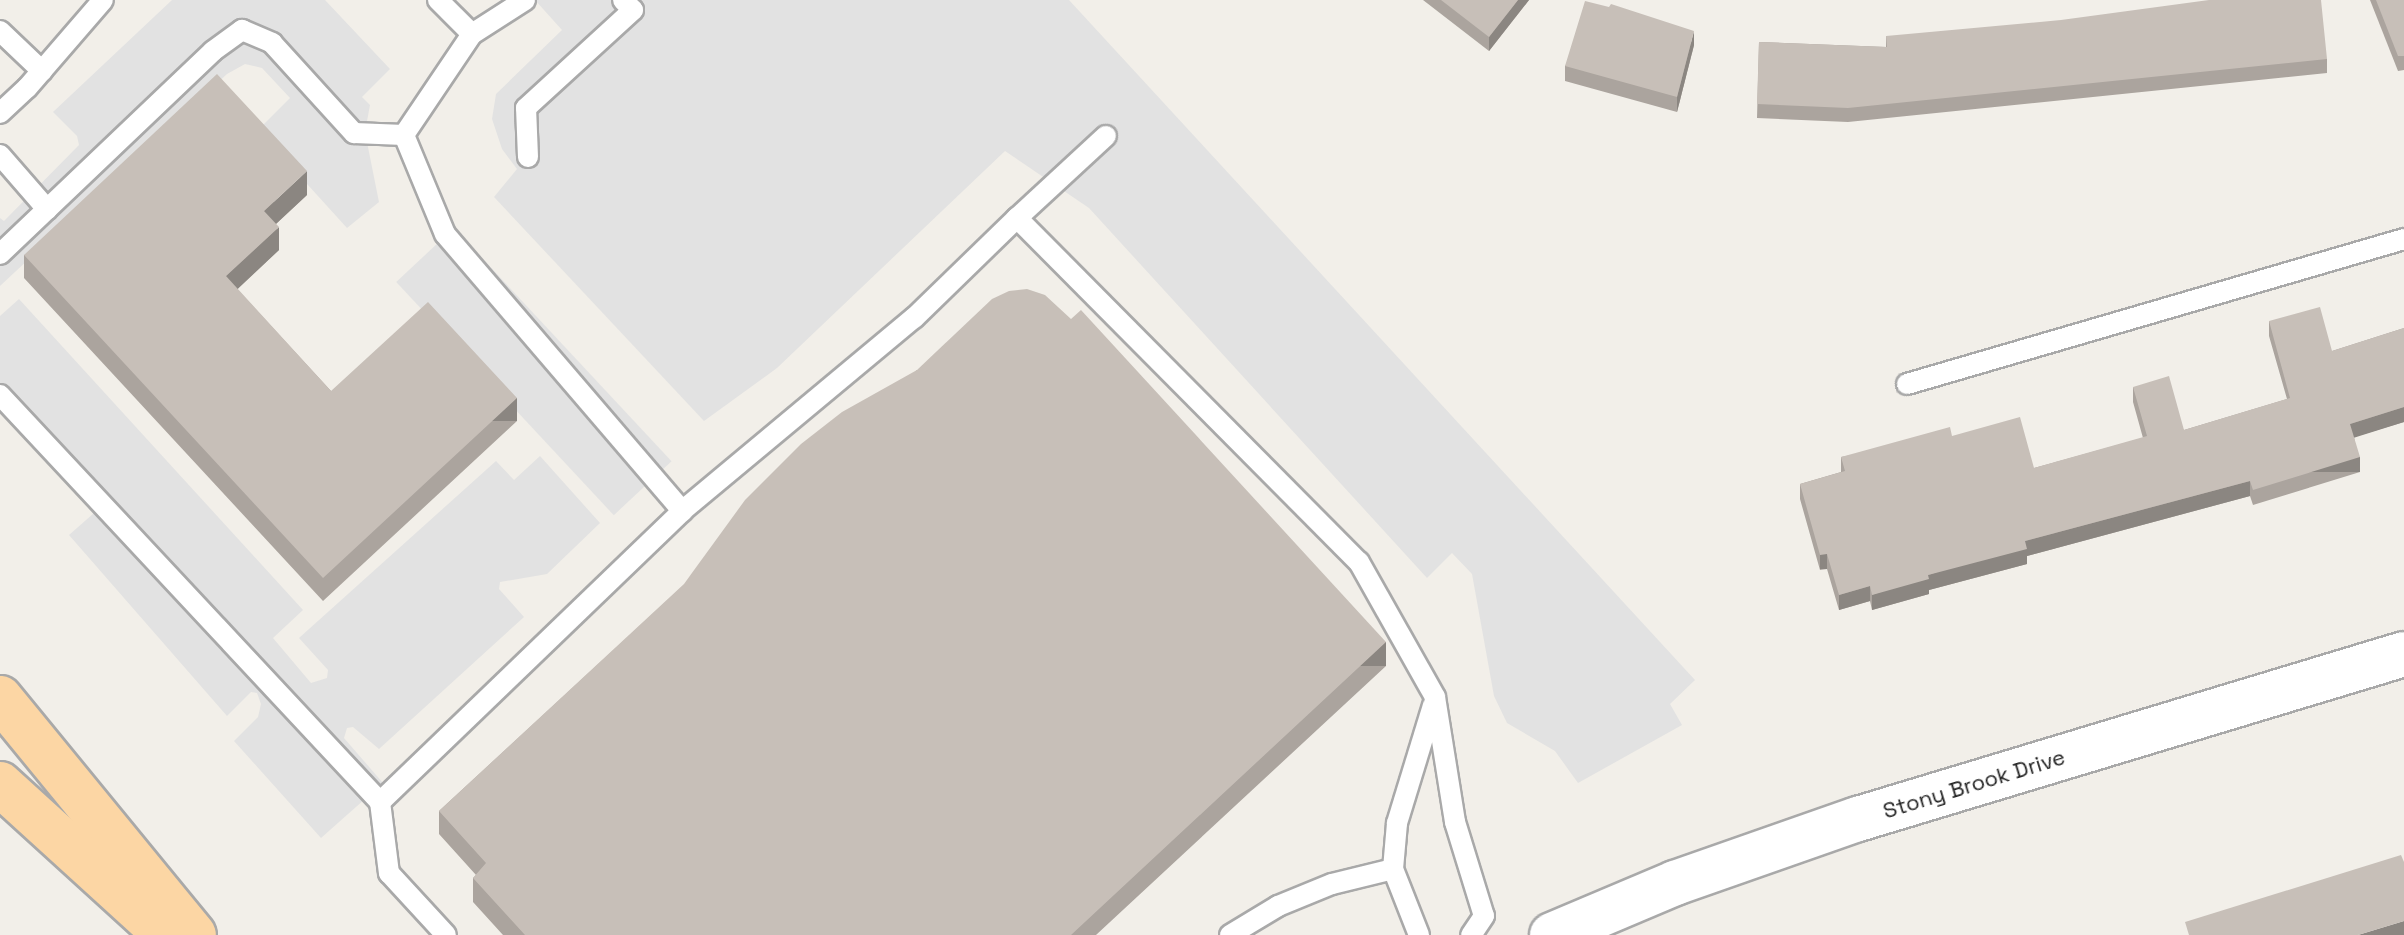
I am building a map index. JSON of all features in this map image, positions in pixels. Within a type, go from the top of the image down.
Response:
[{"type":"main road","points":[[0,698],[194,935]]},
{"type":"main road","points":[[0,784],[166,935]]},
{"type":"street","name":"Stony Brook Drive","points":[[1552,935],[1675,883],[1858,819],[2404,654]]},
{"type":"lane","points":[[0,113],[42,71],[103,0]]},
{"type":"lane","points":[[438,0],[472,34]]},
{"type":"lane","points":[[404,135],[472,34],[525,0]]},
{"type":"lane","points":[[528,157],[526,108],[633,10],[623,0]]},
{"type":"lane","points":[[0,254],[213,51],[242,30],[272,43],[354,133],[404,135]]},
{"type":"lane","points":[[0,31],[42,71]]},
{"type":"lane","points":[[404,135],[445,234],[682,511]]},
{"type":"lane","points":[[380,802],[682,511],[914,318],[1106,136]]},
{"type":"lane","points":[[0,155],[47,209]]},
{"type":"lane","points":[[1017,218],[1359,562],[1435,697],[1455,822],[1484,916],[1471,935]]},
{"type":"lane","points":[[1907,384],[2404,239]]},
{"type":"lane","points":[[0,395],[380,802],[389,873],[446,935]]},
{"type":"lane","points":[[1419,935],[1393,869],[1397,823],[1435,697]]},
{"type":"lane","points":[[1230,935],[1291,901],[1332,884],[1393,869]]},
{"type":"shaded area","points":[[172,0],[325,0],[390,69],[362,97],[370,105],[365,132],[379,202],[347,228],[258,130],[290,98],[262,68],[245,64],[227,74],[0,286],[0,218],[4,221],[79,145],[77,136],[53,112]]},
{"type":"shaded area","points":[[535,0],[1069,0],[1695,680],[1670,704],[1682,725],[1578,783],[1555,751],[1507,723],[1494,696],[1472,574],[1452,553],[1427,578],[1089,208],[1005,151],[777,368],[704,421],[494,197],[517,169],[502,149],[492,119],[496,94],[562,30]]},
{"type":"shaded area","points":[[454,228],[672,461],[614,515],[396,282]]},
{"type":"shaded area","points":[[19,299],[303,610],[273,638],[311,683],[327,678],[328,670],[299,638],[496,461],[514,480],[540,456],[600,523],[547,574],[500,582],[499,589],[524,617],[379,749],[353,727],[347,728],[344,738],[383,783],[321,838],[234,741],[258,717],[261,704],[257,693],[251,692],[227,716],[69,535],[94,513],[0,410],[0,316]]},
{"type":"building","points":[[1441,0],[1518,0],[1489,37]]},
{"type":"building","points":[[2209,0],[2321,0],[2327,59],[1848,108],[1757,104],[1759,42],[1887,47],[1886,36],[2061,20]]},
{"type":"building","points":[[2376,0],[2404,0],[2404,56],[2398,56]]},
{"type":"building","points":[[1585,1],[1609,7],[1611,4],[1694,31],[1677,97],[1565,66]]},
{"type":"building","points":[[217,74],[307,171],[264,211],[279,227],[226,276],[331,391],[428,302],[517,398],[323,578],[24,255]]},
{"type":"building","points":[[1027,289],[1045,295],[1071,319],[1081,310],[1386,642],[1071,935],[525,935],[473,878],[486,863],[439,811],[684,584],[745,500],[801,444],[842,412],[917,370],[992,299],[1009,291]]},
{"type":"building","points":[[2320,307],[2332,351],[2404,328],[2404,407],[2350,424],[2360,457],[2253,490],[2250,481],[2025,541],[2027,549],[1928,575],[1929,579],[1872,595],[1870,586],[1839,595],[1827,554],[1820,555],[1800,484],[1845,471],[1841,457],[1950,427],[1952,436],[2020,417],[2034,468],[2147,436],[2133,387],[2169,376],[2184,430],[2290,398],[2269,321]]},
{"type":"building","points":[[2401,855],[2404,862],[2404,921],[2358,935],[2189,935],[2185,922]]}]
